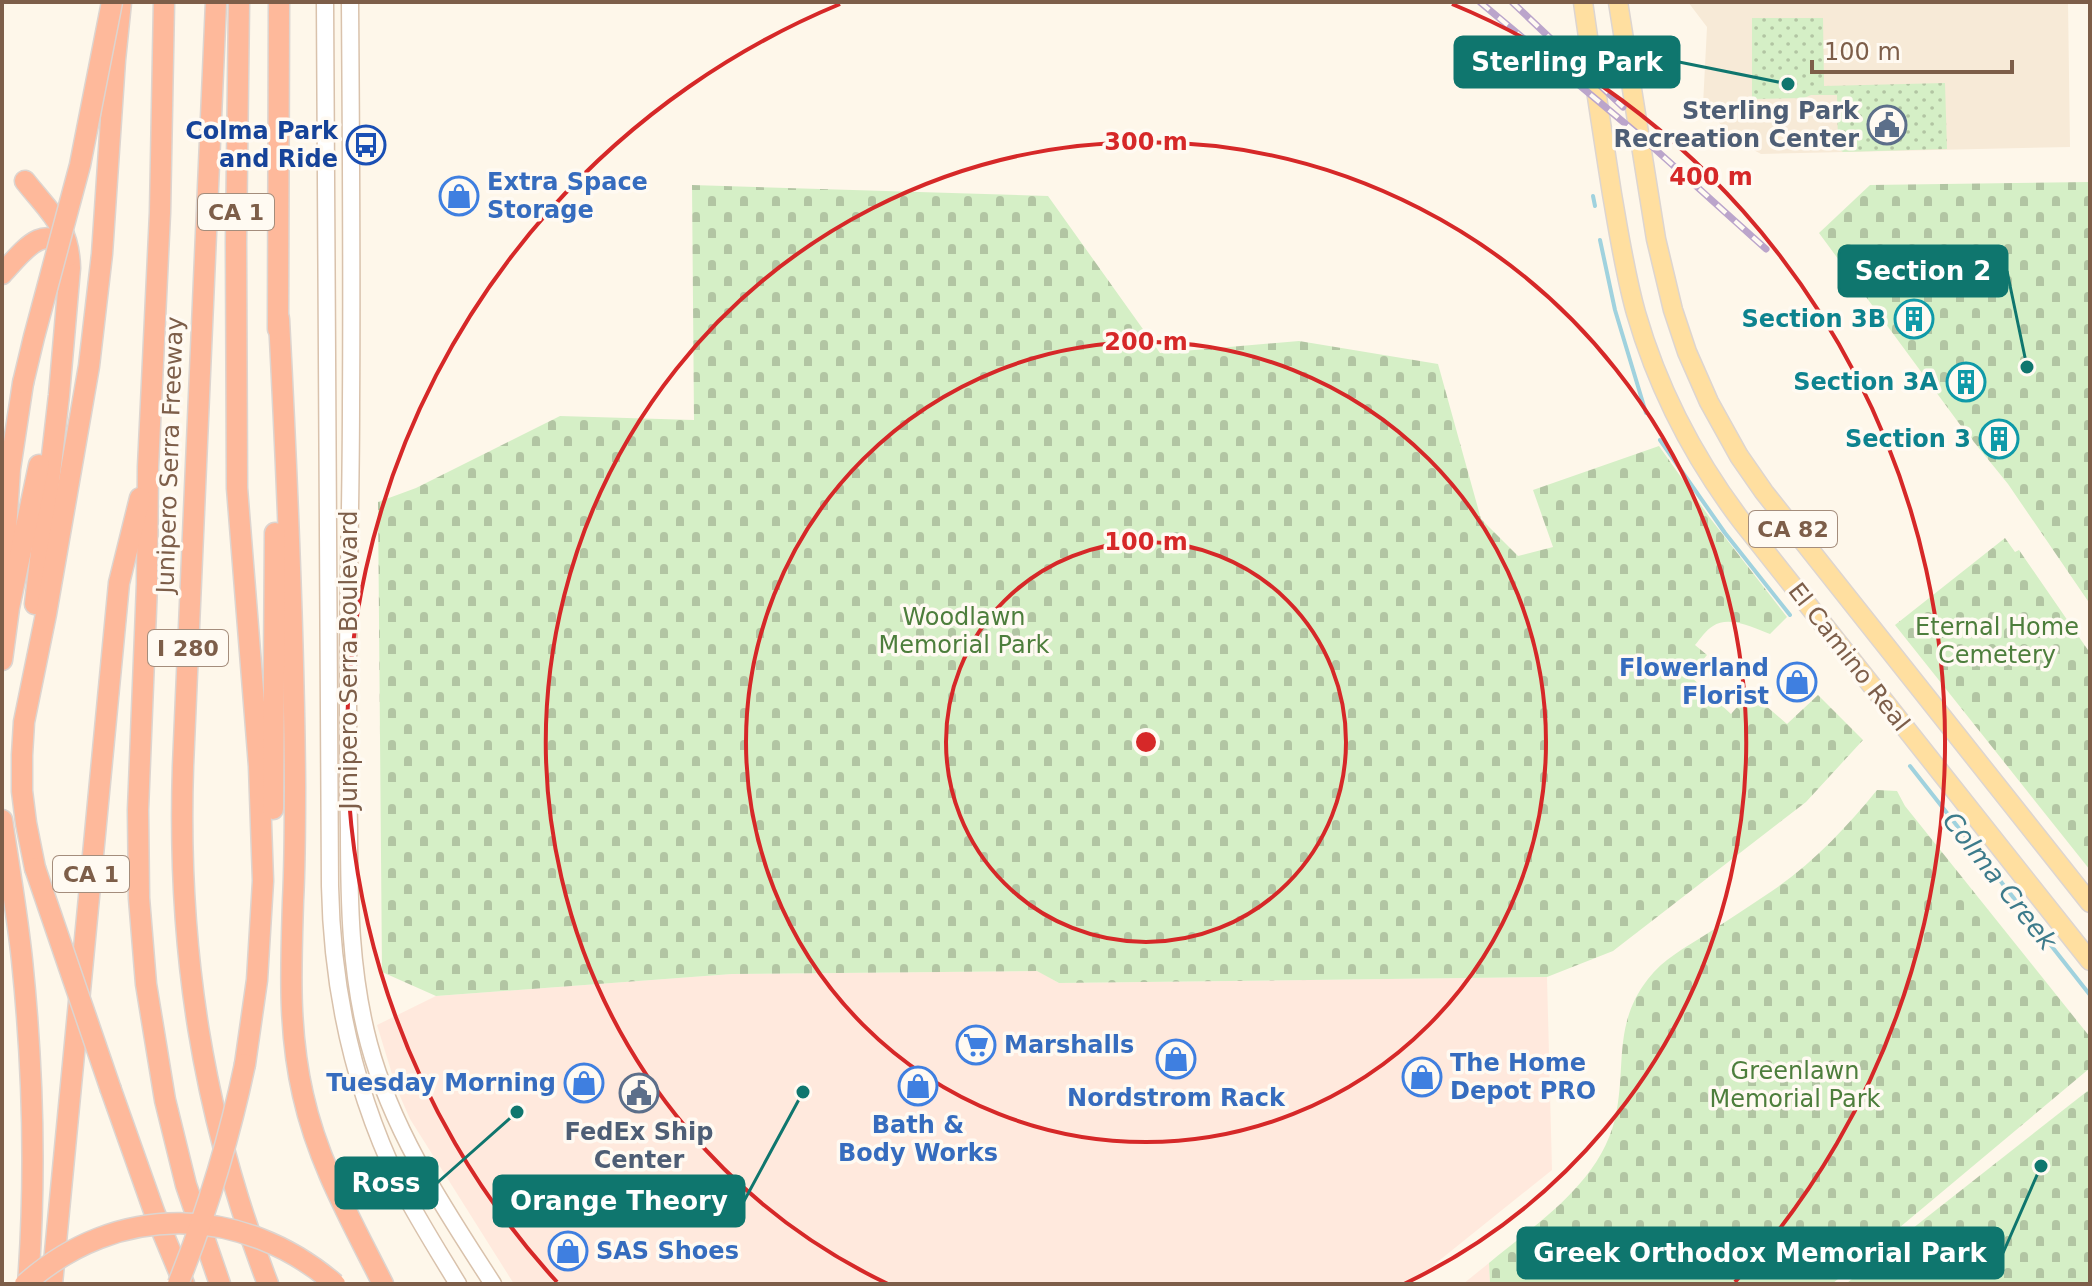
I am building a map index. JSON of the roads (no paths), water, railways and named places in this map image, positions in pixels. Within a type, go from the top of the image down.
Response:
[{"type":"highway","points":[[2,596],[10,469],[23,383],[80,165],[112,2]]},
{"type":"highway","points":[[26,704],[46,614],[89,366],[100,275],[121,2]]},
{"type":"highway","name":"Junipero Serra Freeway","points":[[164,2],[160,213],[148,467],[147,584],[137,839],[143,956],[154,1043],[171,1128],[190,1198],[220,1284]]},
{"type":"highway","name":"Junipero Serra Freeway","points":[[216,2],[183,750],[182,879],[191,985],[210,1096],[235,1190],[268,1284]]},
{"type":"highway","name":"CA 1","points":[[181,1284],[232,1124],[245,1064],[257,980],[262,912],[259,766],[236,473],[239,2]]},
{"type":"highway","points":[[262,912],[274,793],[279,2]]},
{"type":"highway","points":[[25,181],[64,232],[70,268],[22,738],[21,774],[26,823],[35,868],[181,1284]]},
{"type":"highway","points":[[2,274],[32,242],[45,238],[61,245],[70,268]]},
{"type":"highway","points":[[279,319],[294,727],[295,845],[290,984],[293,1031],[301,1085],[318,1146],[344,1207],[383,1284]]},
{"type":"highway","points":[[2,660],[9,608],[65,323]]},
{"type":"highway","name":"CA 1","points":[[52,1284],[119,583],[148,467]]},
{"type":"highway","points":[[2,820],[20,946],[30,1059],[32,1176],[26,1284]]},
{"type":"highway","points":[[26,1284],[54,1261],[88,1242],[133,1228],[177,1223],[211,1225],[262,1238],[304,1260],[335,1284]]},
{"type":"main road","name":"Junipero Serra Boulevard","points":[[325,2],[330,886],[336,973],[349,1045],[371,1116],[406,1196],[458,1284]]},
{"type":"main road","name":"Junipero Serra Boulevard","points":[[350,2],[348,631],[349,896],[353,960],[372,1055],[401,1132],[438,1199],[493,1284]]},
{"type":"main road","name":"El Camino Real","points":[[1583,2],[1618,230],[1630,288],[1656,372],[1687,437],[1717,488],[1756,540],[2090,961]]},
{"type":"main road","name":"El Camino Real","points":[[1618,2],[1661,267],[1682,340],[1709,402],[1739,456],[1764,492],[2090,903]]},
{"type":"main road","points":[[328,355],[351,375]]},
{"type":"waterway","name":"Colma Creek","points":[[1593,196],[1595,206]]},
{"type":"waterway","name":"Colma Creek","points":[[1600,240],[1615,310],[1646,413]]},
{"type":"waterway","name":"Colma Creek","points":[[1660,440],[1725,533],[1790,615]]},
{"type":"waterway","name":"Colma Creek","points":[[1910,766],[2090,995]]},
{"type":"railway","points":[[1480,2],[1646,141],[1766,249]]},
{"type":"railway","points":[[1512,2],[1623,107]]},
{"type":"place","name":"Sterling Park","points":[[1788,84]]},
{"type":"place","name":"Sterling Park Recreation Center","points":[[1887,125]]},
{"type":"place","name":"Colma Park and Ride","points":[[366,145]]},
{"type":"place","name":"Extra Space Storage","points":[[459,196]]},
{"type":"place","name":"Section 3B","points":[[1914,319]]},
{"type":"place","name":"Section 2","points":[[2027,367]]},
{"type":"place","name":"Section 3A","points":[[1966,382]]},
{"type":"place","name":"Section 3","points":[[1999,439]]},
{"type":"place","name":"Flowerland Florist","points":[[1797,682]]},
{"type":"place","name":"Marshalls","points":[[976,1045]]},
{"type":"place","name":"Nordstrom Rack","points":[[1176,1059]]},
{"type":"place","name":"The Home Depot PRO","points":[[1422,1077]]},
{"type":"place","name":"Tuesday Morning","points":[[584,1083]]},
{"type":"place","name":"Bath & Body Works","points":[[918,1086]]},
{"type":"place","name":"Orange Theory","points":[[803,1092]]},
{"type":"place","name":"FedEx Ship Center","points":[[639,1093]]},
{"type":"place","name":"Ross","points":[[517,1112]]},
{"type":"place","name":"Greek Orthodox Memorial Park","points":[[2041,1166]]},
{"type":"place","name":"SAS Shoes","points":[[568,1251]]},
{"type":"park label","name":"Woodlawn Memorial Park","points":[[964,631]]},
{"type":"park label","name":"Eternal Home Cemetery","points":[[1997,641]]},
{"type":"park label","name":"Greenlawn Memorial Park","points":[[1795,1085]]}]
